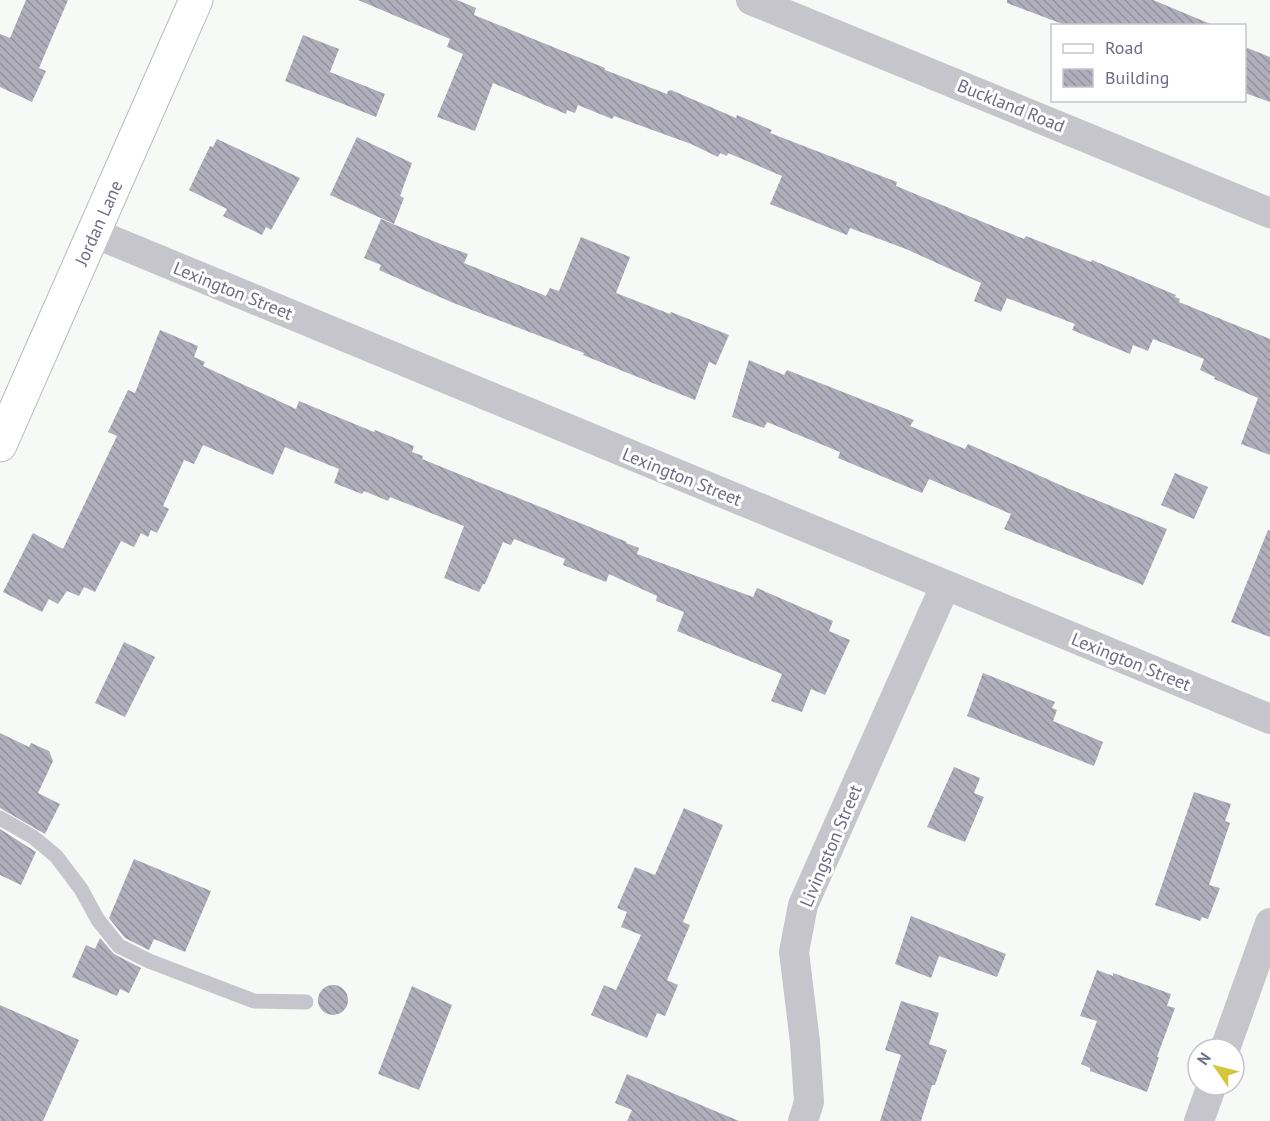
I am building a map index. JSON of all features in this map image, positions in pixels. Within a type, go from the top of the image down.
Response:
[{"type":"main road","name":"Jordan Lane","points":[[0,445],[196,0]]},
{"type":"street","name":"Buckland Road","points":[[751,0],[1270,213]]},
{"type":"street","name":"Lexington Street","points":[[94,233],[1270,719]]},
{"type":"street","name":"Livingston Street","points":[[803,1121],[809,1102],[805,1042],[794,952],[804,904],[945,586]]},
{"type":"street","points":[[1229,1037],[1270,923]]},
{"type":"street","points":[[1199,1121],[1208,1097]]},
{"type":"lane","points":[[0,818],[33,837],[56,856],[119,946],[149,961],[254,1001],[306,1002]]},
{"type":"building","points":[[26,0],[68,0],[39,68],[46,71],[32,102],[0,87],[0,34],[10,38]]},
{"type":"building","points":[[358,0],[457,0],[476,8],[474,15],[605,68],[605,70],[667,94],[671,90],[736,118],[737,115],[772,130],[770,133],[897,182],[896,186],[1024,239],[1026,236],[1091,262],[1092,260],[1176,295],[1175,297],[1180,299],[1179,302],[1270,339],[1270,455],[1241,444],[1258,398],[1214,379],[1215,377],[1200,370],[1204,359],[1153,339],[1148,351],[1133,345],[1130,354],[1072,330],[1075,324],[1007,298],[1001,312],[974,301],[981,283],[906,249],[850,228],[847,235],[770,204],[782,176],[728,153],[727,156],[720,153],[718,157],[691,144],[614,116],[612,119],[578,105],[575,113],[567,110],[566,114],[493,83],[475,131],[437,117],[463,54],[447,47],[450,39]]},
{"type":"building","points":[[1007,0],[1153,0],[1211,24],[1063,24],[1007,3]]},
{"type":"building","points":[[303,35],[339,49],[330,72],[385,94],[376,117],[285,81]]},
{"type":"building","points":[[1246,47],[1270,57],[1270,102],[1246,93]]},
{"type":"building","points":[[357,137],[412,163],[400,196],[404,198],[394,224],[330,195]]},
{"type":"building","points":[[217,139],[300,178],[271,230],[266,227],[262,235],[223,216],[227,209],[189,190],[210,146],[213,147]]},
{"type":"building","points":[[381,219],[468,254],[464,263],[546,296],[550,288],[559,291],[581,237],[630,257],[616,293],[729,335],[716,365],[709,362],[695,400],[583,355],[584,353],[451,302],[379,270],[381,265],[364,258]]},
{"type":"building","points":[[160,330],[198,346],[194,357],[205,362],[203,366],[296,409],[299,401],[414,446],[412,452],[423,456],[422,459],[627,542],[639,548],[637,554],[753,597],[757,588],[833,621],[829,631],[850,640],[825,695],[811,689],[802,712],[771,701],[782,674],[677,631],[684,612],[656,601],[657,596],[609,574],[606,582],[563,565],[565,559],[514,539],[511,545],[503,542],[485,584],[479,592],[444,578],[464,526],[390,497],[388,501],[364,491],[362,494],[334,483],[339,469],[285,447],[273,475],[203,445],[194,464],[184,460],[163,506],[169,509],[157,533],[151,530],[148,537],[141,533],[134,547],[121,541],[95,592],[84,587],[79,596],[67,591],[58,604],[49,599],[42,612],[3,592],[33,533],[63,549],[117,436],[108,432],[128,390],[135,393]]},
{"type":"building","points":[[749,360],[784,375],[787,370],[914,420],[910,426],[965,449],[968,444],[1167,529],[1143,585],[1004,529],[1011,514],[929,479],[922,493],[838,458],[840,452],[767,422],[764,428],[732,417]]},
{"type":"building","points":[[1175,473],[1208,487],[1194,519],[1161,505]]},
{"type":"building","points":[[1268,530],[1270,531],[1270,637],[1231,622]]},
{"type":"building","points":[[124,642],[155,657],[125,717],[95,703]]},
{"type":"building","points":[[983,673],[1055,702],[1052,708],[1057,710],[1053,721],[1103,742],[1094,766],[967,716]]},
{"type":"building","points":[[0,733],[29,747],[31,743],[49,751],[53,761],[38,793],[60,804],[45,834],[0,808]]},
{"type":"building","points":[[954,767],[980,778],[974,793],[984,797],[965,842],[927,827]]},
{"type":"building","points":[[1194,792],[1231,804],[1225,821],[1230,823],[1209,885],[1220,888],[1208,919],[1202,917],[1200,921],[1155,905]]},
{"type":"building","points":[[684,808],[723,825],[683,922],[690,925],[667,980],[678,985],[665,1016],[657,1013],[647,1038],[591,1015],[604,985],[616,990],[641,935],[621,927],[627,912],[617,908],[635,867],[655,875]]},
{"type":"building","points":[[0,829],[36,852],[21,885],[0,875]]},
{"type":"building","points":[[134,859],[211,891],[185,952],[154,939],[149,950],[125,938],[109,918]]},
{"type":"building","points":[[911,916],[1006,954],[997,977],[939,956],[931,978],[895,964]]},
{"type":"building","points":[[100,938],[114,954],[141,968],[129,993],[120,989],[117,996],[72,977],[86,945],[95,949]]},
{"type":"building","points":[[1097,970],[1113,976],[1113,973],[1171,994],[1167,1006],[1175,1008],[1147,1092],[1090,1071],[1090,1068],[1081,1064],[1097,1021],[1080,1016]]},
{"type":"building","points":[[333,985],[344,989],[348,1000],[344,1011],[333,1015],[322,1011],[318,1000],[322,989]]},
{"type":"building","points":[[412,986],[452,1005],[419,1090],[378,1074]]},
{"type":"building","points":[[901,1001],[939,1013],[929,1044],[947,1050],[935,1085],[932,1085],[921,1121],[880,1121],[901,1055],[885,1050]]},
{"type":"building","points":[[0,1005],[79,1040],[43,1121],[0,1121]]},
{"type":"building","points":[[627,1074],[739,1121],[627,1121],[632,1110],[615,1103]]}]
